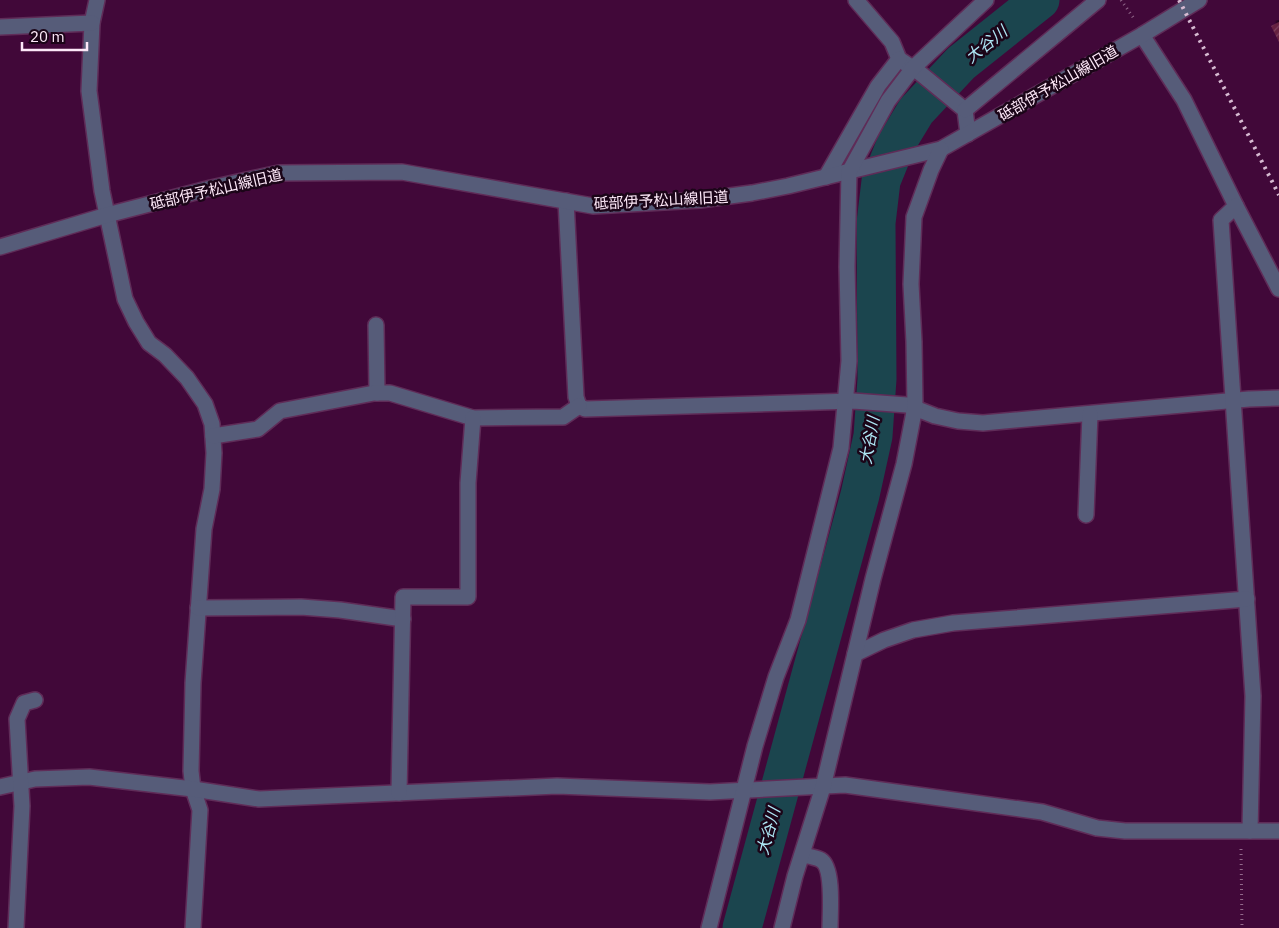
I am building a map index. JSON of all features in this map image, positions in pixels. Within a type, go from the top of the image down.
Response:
[{"type":"street","points":[[97,0],[92,23],[89,92],[102,191],[125,299],[149,343],[165,355],[188,378],[205,404],[212,424],[214,453],[212,489],[204,529],[193,683],[191,771],[193,789],[200,810],[193,928]]},
{"type":"street","points":[[856,0],[892,42],[899,59],[962,107],[968,134]]},
{"type":"street","points":[[709,928],[776,677],[798,620],[841,448],[850,401],[847,267],[849,172],[888,101],[986,0]]},
{"type":"street","points":[[962,107],[1098,0]]},
{"type":"street","name":"砥部伊予松山線旧道","points":[[0,247],[107,215],[211,188],[279,173],[402,172],[593,206],[700,200],[752,193],[826,178],[941,150],[1199,0]]},
{"type":"street","points":[[0,27],[92,23]]},
{"type":"street","points":[[1142,34],[1184,100],[1279,288]]},
{"type":"street","points":[[826,178],[878,86],[899,59]]},
{"type":"street","points":[[782,928],[802,855],[817,787],[855,654],[904,464],[911,406],[914,342],[911,284],[914,218],[931,170],[941,150]]},
{"type":"street","points":[[566,200],[576,397],[579,406],[585,409],[850,401],[911,406],[935,416],[958,421],[983,423],[1279,398]]},
{"type":"street","points":[[1236,206],[1221,220],[1253,696],[1245,831]]},
{"type":"street","points":[[376,325],[377,393]]},
{"type":"street","points":[[213,436],[258,429],[280,411],[377,393],[390,393],[473,418],[563,417],[579,406]]},
{"type":"street","points":[[1086,515],[1090,414]]},
{"type":"street","points":[[399,793],[403,597],[468,597],[468,483],[473,418]]},
{"type":"street","points":[[855,654],[884,640],[913,630],[953,623],[1247,600]]},
{"type":"street","points":[[198,608],[300,607],[340,610],[403,619]]},
{"type":"street","points":[[16,928],[22,834],[17,719],[24,703],[35,700]]},
{"type":"street","points":[[0,787],[34,779],[89,777],[259,799],[557,786],[710,792],[845,785],[1042,812],[1097,828],[1125,831],[1279,831]]},
{"type":"street","points":[[802,855],[822,860],[827,867],[830,928]]},
{"type":"path","points":[[1121,0],[1142,34]]},
{"type":"path","points":[[1242,928],[1245,831]]},
{"type":"building","points":[[1279,22],[1279,42],[1271,26]]},
{"type":"waterway","name":"大谷川","points":[[742,928],[860,495],[873,436],[877,379],[876,223],[881,181],[896,144],[916,111],[961,63],[1040,0]]},
{"type":"railway","points":[[1179,0],[1279,195]]}]
